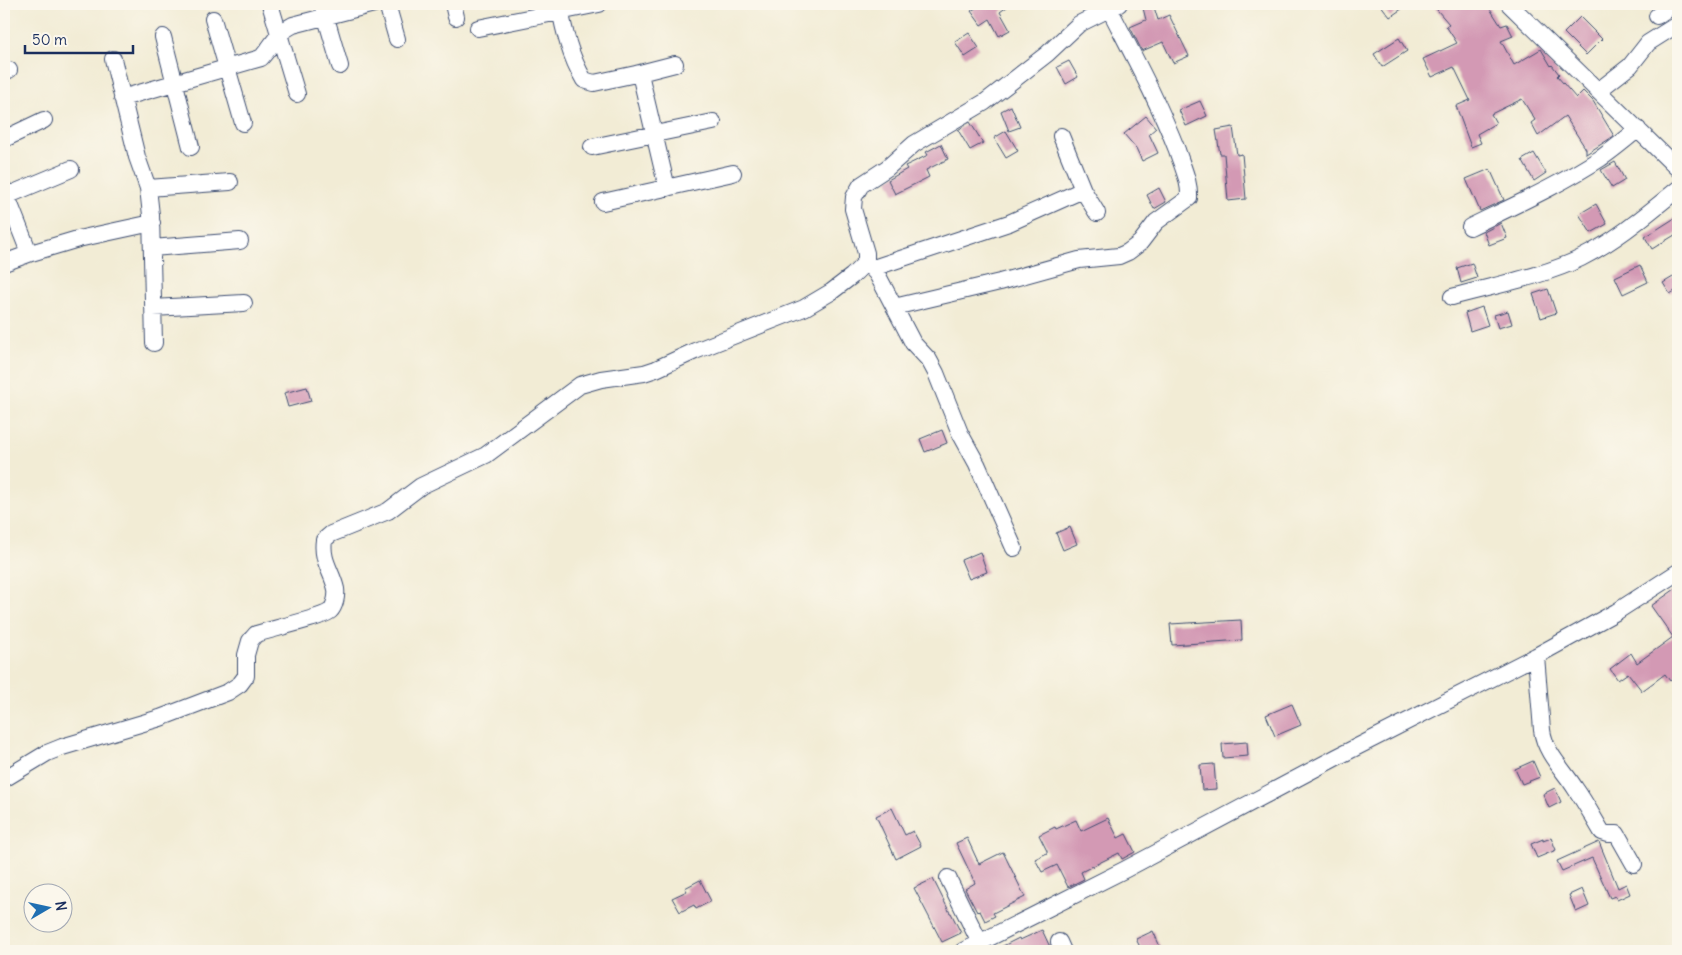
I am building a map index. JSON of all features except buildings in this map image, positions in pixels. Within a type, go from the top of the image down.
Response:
[{"type":"street","points":[[270,4],[297,94]]},
{"type":"street","points":[[122,98],[261,58],[269,50],[279,34],[323,10],[374,4]]},
{"type":"street","points":[[387,4],[397,39]]},
{"type":"street","points":[[478,28],[560,8],[600,4]]},
{"type":"street","points":[[1509,4],[1678,169]]},
{"type":"street","points":[[1657,16],[1674,4]]},
{"type":"street","points":[[894,307],[1000,282],[1079,260],[1119,256],[1140,243],[1156,222],[1189,198],[1190,188],[1187,178],[1166,123],[1114,6],[1079,24],[1047,54],[986,102],[914,144],[887,168],[861,185],[854,197],[853,209],[869,265],[913,343],[929,360],[936,373],[960,433],[978,464],[1014,548]]},
{"type":"street","points":[[560,8],[567,44],[575,65],[584,80],[594,82],[675,64]]},
{"type":"street","points":[[323,10],[340,66]]},
{"type":"street","points":[[213,19],[243,122]]},
{"type":"street","points":[[1598,91],[1630,66],[1648,43],[1678,24]]},
{"type":"street","points":[[163,37],[191,147]]},
{"type":"street","points":[[113,59],[137,156],[148,188],[152,223],[154,343]]},
{"type":"street","points":[[636,74],[639,75],[642,81],[667,188]]},
{"type":"street","points":[[4,139],[44,120]]},
{"type":"street","points":[[592,147],[713,122]]},
{"type":"street","points":[[1470,227],[1534,196],[1587,166],[1638,129]]},
{"type":"street","points":[[1061,136],[1083,190],[1097,213]]},
{"type":"street","points":[[31,252],[28,250],[5,194],[72,169]]},
{"type":"street","points":[[603,202],[733,173]]},
{"type":"street","points":[[148,188],[230,182]]},
{"type":"street","points":[[1452,297],[1547,271],[1580,258],[1619,236],[1678,189]]},
{"type":"street","points":[[4,779],[47,753],[141,724],[228,692],[240,684],[246,676],[246,655],[250,641],[256,634],[321,616],[331,611],[336,601],[336,590],[326,564],[323,550],[324,540],[331,534],[388,511],[421,486],[486,455],[580,385],[601,379],[644,373],[656,369],[695,351],[804,308],[831,292],[857,271],[869,265],[1008,224],[1083,190]]},
{"type":"street","points":[[4,263],[31,252],[78,239],[152,223]]},
{"type":"street","points":[[152,248],[240,241]]},
{"type":"street","points":[[153,308],[244,304]]},
{"type":"street","points":[[948,878],[970,949],[1337,757],[1536,656],[1616,612],[1678,572]]},
{"type":"street","points":[[1536,656],[1542,730],[1547,749],[1575,787],[1602,832],[1617,834],[1634,864]]}]
